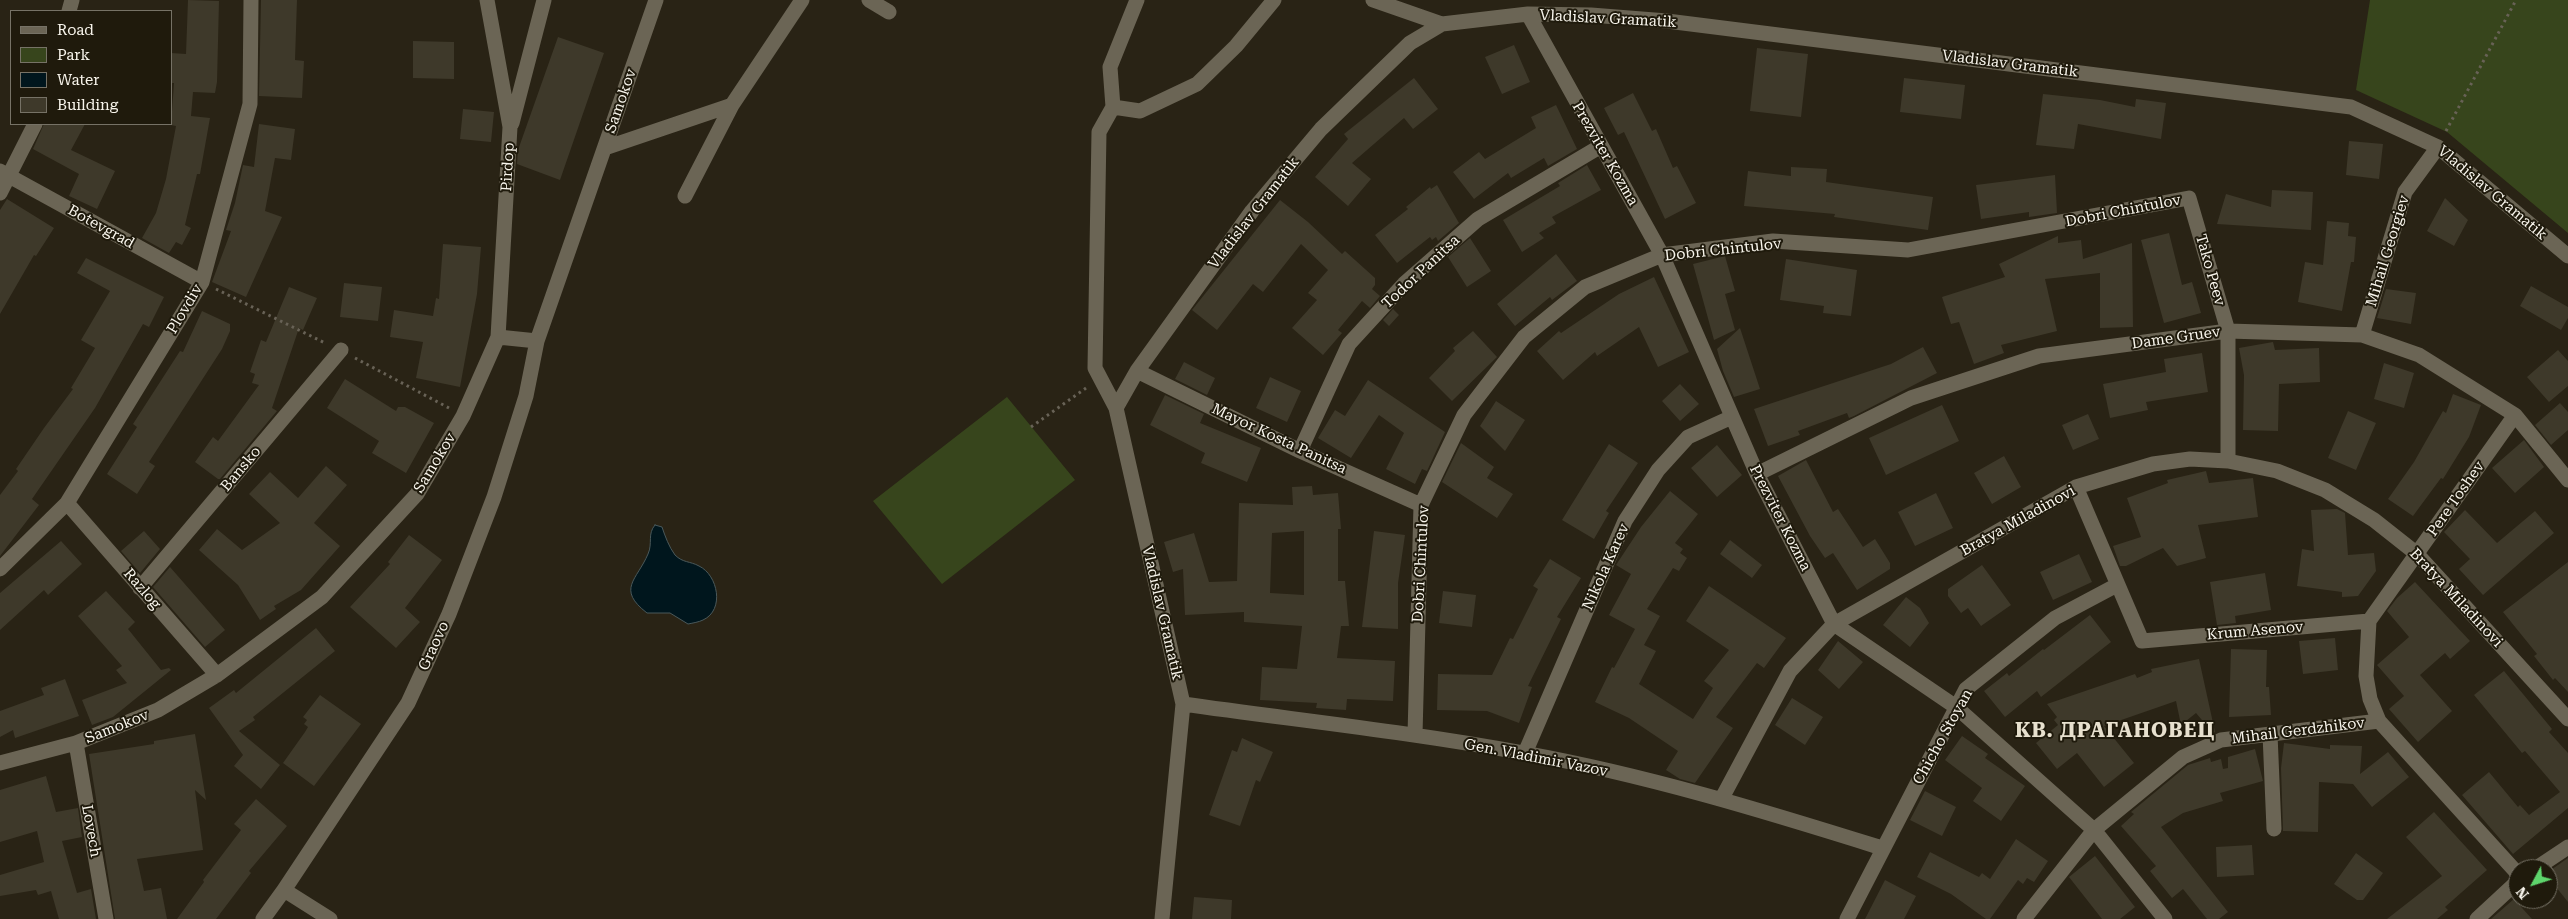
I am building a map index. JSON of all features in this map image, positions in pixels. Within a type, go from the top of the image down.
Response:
[{"type":"street","name":"Plovdiv","points":[[0,569],[67,503],[202,282],[250,104],[251,0]]},
{"type":"street","name":"Pirdop","points":[[486,0],[510,127],[498,337]]},
{"type":"street","points":[[510,127],[544,0]]},
{"type":"street","name":"Samokov","points":[[537,341],[656,0]]},
{"type":"street","points":[[685,196],[732,105],[802,0]]},
{"type":"street","points":[[869,0],[888,12]]},
{"type":"street","points":[[1116,408],[1095,368],[1099,132],[1113,107],[1110,67],[1137,0]]},
{"type":"street","points":[[1113,107],[1140,111],[1197,84],[1236,46],[1274,0]]},
{"type":"street","points":[[1373,0],[1442,24]]},
{"type":"street","name":"Vladislav Gramatik","points":[[1162,919],[1183,704],[1116,408],[1137,371],[1252,211],[1321,129],[1410,43],[1442,24],[1528,14],[1591,15],[1667,21],[2351,107],[2438,147],[2568,256]]},
{"type":"street","name":"Prezviter Kozma","points":[[1528,14],[1662,255],[1757,474],[1834,624],[1956,707],[2094,830],[2165,919]]},
{"type":"street","points":[[605,148],[732,105]]},
{"type":"street","points":[[0,193],[5,174],[34,125]]},
{"type":"street","name":"Todor Panitsa","points":[[1300,451],[1349,344],[1404,284],[1478,219],[1566,165],[1601,146]]},
{"type":"street","name":"Mihail Georgiev","points":[[2362,335],[2405,192],[2438,147]]},
{"type":"street","name":"Botevgrad","points":[[5,174],[202,282]]},
{"type":"street","name":"Dobri Chintulov","points":[[1415,735],[1421,506],[1464,415],[1524,337],[1586,287],[1662,255],[1773,241],[1908,250],[2189,198]]},
{"type":"street","name":"Tako Peev","points":[[2189,198],[2228,331],[2228,461]]},
{"type":"street","name":"Dame Gruev","points":[[1757,474],[1911,398],[2039,356],[2228,331],[2362,335],[2419,355],[2515,415],[2568,480]]},
{"type":"street","points":[[498,337],[537,341]]},
{"type":"street","name":"Samokov","points":[[0,763],[76,743],[158,710],[216,675],[322,597],[417,494],[463,416],[498,337]]},
{"type":"street","name":"Graovo","points":[[263,919],[408,703],[449,614],[494,497],[526,396],[537,341]]},
{"type":"street","name":"Bansko","points":[[140,588],[341,350]]},
{"type":"street","name":"Mayor Kosta Panitsa","points":[[1137,371],[1300,451],[1421,506]]},
{"type":"street","name":"Pere Toshev","points":[[2368,621],[2515,415]]},
{"type":"street","name":"Nikola Karev","points":[[1525,753],[1625,521],[1658,470],[1688,437],[1732,416]]},
{"type":"street","name":"Bratya Miladinovi","points":[[1722,798],[1790,671],[1834,624],[2076,487],[2153,464],[2190,459],[2228,461],[2277,471],[2325,490],[2374,520],[2417,554],[2568,719]]},
{"type":"street","points":[[2076,487],[2117,585]]},
{"type":"street","name":"Razlog","points":[[67,503],[216,675]]},
{"type":"street","name":"Krum Asenov","points":[[2117,585],[2142,641],[2368,621]]},
{"type":"street","name":"Chicho Stoyan","points":[[1847,919],[1882,848],[1966,689],[2055,618],[2117,585]]},
{"type":"street","points":[[2368,621],[2366,676],[2370,699],[2379,721]]},
{"type":"street","name":"Gen. Vladimir Vazov","points":[[1183,704],[1415,735],[1525,753],[1722,798],[1882,848]]},
{"type":"street","name":"Mihail Gerdzhikov","points":[[2024,919],[2094,830],[2183,756],[2221,740],[2379,721],[2508,863]]},
{"type":"street","points":[[2270,734],[2274,829]]},
{"type":"street","name":"Lovech","points":[[76,743],[106,919]]},
{"type":"street","points":[[2550,859],[2568,847]]},
{"type":"street","points":[[284,890],[330,919]]},
{"type":"street","points":[[2477,919],[2508,890]]},
{"type":"path","points":[[2438,147],[2516,0]]},
{"type":"path","points":[[1031,427],[1100,378]]},
{"type":"green space","points":[[2370,0],[2568,0],[2568,233],[2447,132],[2356,90]]},
{"type":"green space","points":[[1007,397],[1075,480],[942,584],[873,501]]},
{"type":"water","points":[[655,525],[662,527],[675,555],[706,570],[711,577],[716,593],[716,601],[710,615],[703,620],[688,624],[670,613],[647,613],[638,605],[633,597],[631,591],[632,584],[648,554],[651,532]]},
{"type":"building","points":[[188,0],[219,1],[217,82],[215,93],[193,92],[191,116],[210,118],[200,174],[197,174],[185,225],[191,228],[182,245],[176,242],[169,253],[142,238],[156,213],[166,179],[176,126],[171,125],[174,83],[172,83],[172,53],[186,54]]},
{"type":"building","points":[[261,0],[297,0],[295,60],[304,61],[302,98],[259,96]]},
{"type":"building","points":[[558,37],[604,53],[560,180],[517,164],[518,150]]},
{"type":"building","points":[[413,41],[454,42],[454,79],[413,78]]},
{"type":"building","points":[[1514,45],[1530,82],[1502,94],[1485,57]]},
{"type":"building","points":[[1757,48],[1808,54],[1801,117],[1750,111]]},
{"type":"building","points":[[1414,78],[1438,109],[1413,129],[1404,118],[1352,163],[1371,179],[1348,206],[1315,177],[1348,139],[1344,134]]},
{"type":"building","points":[[1904,78],[1965,85],[1961,119],[1900,112]]},
{"type":"building","points":[[1633,93],[1652,131],[1656,129],[1673,168],[1677,166],[1696,203],[1665,219],[1624,132],[1618,135],[1604,108]]},
{"type":"building","points":[[2043,94],[2100,100],[2135,107],[2136,99],[2166,103],[2161,139],[2078,124],[2074,149],[2036,145]]},
{"type":"building","points":[[1556,105],[1577,149],[1548,166],[1544,158],[1511,178],[1508,173],[1474,199],[1453,172],[1479,152],[1485,159],[1536,128],[1531,117]]},
{"type":"building","points":[[463,109],[494,112],[491,142],[460,139]]},
{"type":"building","points":[[259,124],[295,129],[291,160],[275,158],[265,211],[282,217],[246,297],[212,282],[231,231],[226,230],[235,203],[243,165],[254,167]]},
{"type":"building","points":[[44,125],[84,125],[71,150],[115,171],[97,209],[69,196],[79,174],[33,149]]},
{"type":"building","points":[[2349,141],[2383,144],[2379,179],[2346,175]]},
{"type":"building","points":[[1587,165],[1601,190],[1552,217],[1556,223],[1539,233],[1544,238],[1522,252],[1503,220],[1560,186],[1558,183]]},
{"type":"building","points":[[1791,167],[1827,169],[1826,182],[1933,197],[1928,230],[1834,217],[1835,214],[1744,206],[1748,171],[1791,176]]},
{"type":"building","points":[[2055,175],[2057,213],[2029,217],[2029,212],[1981,219],[1976,185]]},
{"type":"building","points":[[1437,185],[1459,223],[1438,241],[1436,237],[1432,240],[1430,237],[1397,263],[1375,235],[1408,209],[1406,207],[1430,187],[1431,189]]},
{"type":"building","points":[[2272,190],[2313,192],[2311,230],[2217,224],[2226,194],[2271,207]]},
{"type":"building","points":[[2445,198],[2468,220],[2454,246],[2427,231]]},
{"type":"building","points":[[7,199],[54,228],[36,256],[34,255],[0,314],[0,210]]},
{"type":"building","points":[[1280,200],[1308,222],[1342,254],[1345,251],[1375,278],[1375,285],[1372,289],[1380,296],[1370,308],[1362,301],[1338,330],[1342,333],[1323,355],[1292,328],[1317,300],[1308,293],[1328,270],[1301,244],[1263,292],[1253,284],[1217,330],[1192,310]]},
{"type":"building","points":[[2327,221],[2349,223],[2348,236],[2356,237],[2354,262],[2351,262],[2342,311],[2298,302],[2305,262],[2323,265]]},
{"type":"building","points":[[2169,233],[2182,285],[2192,282],[2201,313],[2164,323],[2141,240]]},
{"type":"building","points":[[2058,236],[2058,243],[2081,240],[2083,259],[2132,243],[2133,327],[2100,328],[2100,273],[2045,279],[2057,331],[2001,345],[2004,353],[1974,364],[1959,322],[1951,324],[1942,297],[2005,277],[1999,264]]},
{"type":"building","points":[[1470,238],[1491,271],[1467,287],[1448,257]]},
{"type":"building","points":[[443,244],[481,247],[477,294],[460,387],[416,378],[423,342],[390,337],[394,310],[433,316],[436,298],[439,299]]},
{"type":"building","points":[[1556,254],[1577,281],[1552,300],[1550,297],[1515,326],[1497,304]]},
{"type":"building","points":[[1725,256],[1735,291],[1725,294],[1735,330],[1714,340],[1693,264]]},
{"type":"building","points":[[86,258],[164,297],[149,327],[143,324],[95,408],[32,499],[39,505],[0,556],[0,495],[18,471],[16,469],[44,428],[73,389],[71,388],[95,348],[81,340],[110,291],[77,273]]},
{"type":"building","points":[[1786,259],[1857,270],[1851,316],[1823,313],[1824,306],[1780,300]]},
{"type":"building","points":[[1654,277],[1689,352],[1658,367],[1639,327],[1597,356],[1595,352],[1563,380],[1537,351],[1559,331],[1561,333],[1619,294]]},
{"type":"building","points":[[344,283],[382,287],[378,321],[340,317]]},
{"type":"building","points":[[2531,286],[2568,307],[2568,318],[2561,330],[2520,306]]},
{"type":"building","points":[[289,287],[317,298],[303,330],[299,328],[272,408],[277,411],[220,479],[218,479],[195,462],[213,437],[218,441],[259,385],[252,383],[255,374],[250,372],[261,340],[266,342]]},
{"type":"building","points":[[2386,289],[2416,293],[2411,324],[2377,318]]},
{"type":"building","points":[[1393,309],[1399,315],[1389,326],[1383,320]]},
{"type":"building","points":[[202,311],[230,324],[230,331],[222,349],[149,462],[155,466],[137,494],[107,474],[137,427],[133,424],[180,351],[183,352]]},
{"type":"building","points":[[1740,328],[1760,389],[1734,397],[1723,371],[1717,349]]},
{"type":"building","points":[[1473,331],[1497,357],[1452,401],[1429,378],[1455,351],[1453,348]]},
{"type":"building","points":[[2273,342],[2275,350],[2319,348],[2320,382],[2279,384],[2278,431],[2243,430],[2244,375],[2239,348]]},
{"type":"building","points":[[1923,347],[1937,373],[1854,416],[1849,418],[1847,413],[1798,431],[1800,435],[1768,446],[1754,409],[1891,364]]},
{"type":"building","points":[[2558,350],[2568,361],[2568,386],[2549,402],[2527,377]]},
{"type":"building","points":[[2202,353],[2208,392],[2146,402],[2148,410],[2110,418],[2103,384],[2166,372],[2164,359]]},
{"type":"building","points":[[1184,362],[1215,378],[1207,395],[1175,379]]},
{"type":"building","points":[[2384,363],[2414,373],[2404,408],[2374,399]]},
{"type":"building","points":[[1270,377],[1301,391],[1287,422],[1256,408]]},
{"type":"building","points":[[345,379],[396,411],[398,407],[405,407],[434,423],[406,473],[372,453],[379,441],[327,408]]},
{"type":"building","points":[[1368,380],[1445,432],[1427,471],[1422,469],[1415,484],[1386,469],[1404,433],[1379,415],[1351,458],[1318,438],[1335,410],[1345,416]]},
{"type":"building","points":[[1680,384],[1699,404],[1680,421],[1662,401]]},
{"type":"building","points":[[2453,394],[2481,405],[2469,437],[2443,479],[2441,478],[2413,516],[2388,499],[2414,462],[2443,411],[2446,413]]},
{"type":"building","points":[[1165,395],[1204,414],[1200,423],[1261,448],[1247,482],[1201,463],[1205,453],[1150,425]]},
{"type":"building","points":[[1496,401],[1525,420],[1505,451],[1480,426]]},
{"type":"building","points":[[2560,403],[2568,412],[2568,430],[2551,445],[2535,425]]},
{"type":"building","points":[[1942,405],[1959,441],[1886,475],[1869,438]]},
{"type":"building","points":[[2348,411],[2376,423],[2356,470],[2328,458]]},
{"type":"building","points":[[2088,414],[2099,439],[2073,450],[2062,425]]},
{"type":"building","points":[[2524,440],[2544,467],[2515,493],[2492,468]]},
{"type":"building","points":[[1461,443],[1494,467],[1487,478],[1513,494],[1497,518],[1442,482]]},
{"type":"building","points":[[1609,444],[1638,463],[1606,511],[1609,513],[1594,539],[1562,520]]},
{"type":"building","points":[[1717,445],[1742,475],[1717,497],[1691,468]]},
{"type":"building","points":[[2004,456],[2021,487],[1992,504],[1974,473]]},
{"type":"building","points":[[1806,460],[1833,512],[1838,509],[1863,547],[1875,539],[1890,563],[1890,569],[1857,590],[1833,553],[1825,558],[1810,536],[1778,476]]},
{"type":"building","points":[[326,466],[347,485],[314,523],[340,546],[301,590],[274,606],[276,609],[260,620],[238,585],[199,550],[217,529],[242,550],[280,523],[249,494],[270,472],[298,498]]},
{"type":"building","points":[[2206,471],[2209,483],[2253,478],[2258,517],[2198,525],[2206,558],[2177,566],[2163,548],[2126,566],[2120,566],[2113,546],[2141,537],[2127,498],[2168,483],[2167,480]]},
{"type":"building","points":[[1312,486],[1313,495],[1338,493],[1341,529],[1338,529],[1338,581],[1345,581],[1349,626],[1341,626],[1337,658],[1395,661],[1393,701],[1347,699],[1346,710],[1316,708],[1317,703],[1260,700],[1262,667],[1297,669],[1302,626],[1244,622],[1244,612],[1185,615],[1183,569],[1173,572],[1164,542],[1194,533],[1209,582],[1237,581],[1239,503],[1293,505],[1292,487]],"holes":[[[1304,531],[1304,595],[1270,593],[1272,533]]]},
{"type":"building","points":[[1670,491],[1698,514],[1675,543],[1683,549],[1680,553],[1687,558],[1679,571],[1673,568],[1647,609],[1660,616],[1644,645],[1656,651],[1639,684],[1693,719],[1713,688],[1704,681],[1729,650],[1686,621],[1709,586],[1786,638],[1764,668],[1757,663],[1716,717],[1733,728],[1695,783],[1680,779],[1666,770],[1678,751],[1629,718],[1595,702],[1612,667],[1614,668],[1635,629],[1609,615],[1631,574],[1616,565],[1641,527]]},
{"type":"building","points":[[1936,493],[1953,528],[1915,546],[1898,512]]},
{"type":"building","points":[[2337,509],[2345,513],[2348,555],[2374,553],[2376,571],[2358,596],[2342,597],[2342,592],[2297,586],[2302,549],[2314,551],[2311,510]]},
{"type":"building","points":[[2465,510],[2497,543],[2535,511],[2554,533],[2483,595],[2459,569],[2470,559],[2444,532]]},
{"type":"building","points":[[144,531],[160,549],[140,573],[121,551]]},
{"type":"building","points":[[1374,531],[1405,535],[1398,583],[1398,629],[1362,627]]},
{"type":"building","points":[[409,535],[442,560],[405,608],[420,622],[396,648],[350,607],[390,564],[388,562]]},
{"type":"building","points":[[1730,540],[1762,565],[1752,578],[1720,554]]},
{"type":"building","points":[[61,541],[82,564],[48,595],[44,590],[0,630],[0,593]]},
{"type":"building","points":[[2079,554],[2092,582],[2053,600],[2040,572]]},
{"type":"building","points":[[1550,559],[1581,578],[1557,617],[1561,619],[1528,686],[1532,687],[1519,723],[1487,711],[1437,710],[1438,674],[1492,675],[1510,638],[1513,639],[1538,589],[1533,586]]},
{"type":"building","points":[[2568,562],[2568,692],[2555,678],[2553,680],[2534,656],[2537,654],[2503,612]]},
{"type":"building","points":[[1982,565],[2011,605],[1981,626],[1968,608],[1961,613],[1948,596],[1948,589]]},
{"type":"building","points":[[170,567],[225,630],[205,647],[153,587]]},
{"type":"building","points":[[2265,573],[2271,610],[2235,616],[2236,623],[2217,625],[2210,582]]},
{"type":"building","points":[[2415,582],[2470,641],[2450,659],[2445,653],[2420,675],[2452,711],[2418,742],[2389,709],[2404,696],[2377,665],[2409,637],[2387,611],[2397,598]]},
{"type":"building","points":[[106,591],[135,622],[128,629],[161,670],[169,668],[171,670],[113,717],[92,725],[82,700],[127,683],[116,670],[122,666],[78,616]]},
{"type":"building","points":[[1443,591],[1476,595],[1472,627],[1439,623]]},
{"type":"building","points":[[1906,597],[1920,608],[1929,623],[1910,647],[1883,625]]},
{"type":"building","points":[[2090,615],[2111,642],[2041,697],[2037,691],[2005,717],[1984,691],[2007,673],[2009,676]]},
{"type":"building","points":[[316,628],[335,651],[253,717],[255,720],[239,731],[280,765],[261,789],[234,766],[243,755],[209,708],[234,690],[236,693]]},
{"type":"building","points":[[2335,638],[2338,670],[2303,674],[2299,641]]},
{"type":"building","points":[[1838,641],[1863,662],[1839,689],[1818,670]]},
{"type":"building","points":[[2231,649],[2267,650],[2266,687],[2269,687],[2271,715],[2229,717]]},
{"type":"building","points":[[2199,659],[2215,732],[2213,733],[2196,713],[2181,725],[2176,701],[2104,726],[2134,763],[2104,787],[2077,753],[2057,769],[2036,743],[2058,725],[2054,720],[2057,717],[2047,704],[2135,674],[2137,678],[2152,672],[2151,669]]},
{"type":"building","points":[[2504,671],[2552,729],[2549,732],[2568,753],[2568,808],[2513,854],[2462,795],[2489,772],[2518,807],[2520,805],[2529,815],[2560,792],[2525,751],[2522,753],[2474,695]]},
{"type":"building","points":[[65,679],[79,716],[15,738],[13,730],[0,737],[0,711],[44,695],[41,688]]},
{"type":"building","points":[[320,695],[361,724],[314,786],[283,763],[308,727],[304,724],[307,720],[303,717]]},
{"type":"building","points":[[1792,698],[1823,717],[1805,745],[1775,725]]},
{"type":"building","points":[[195,734],[206,800],[195,790],[203,850],[137,859],[144,891],[161,888],[167,919],[115,919],[89,754],[154,744],[154,741]]},
{"type":"building","points":[[1962,736],[1988,754],[1985,758],[2025,786],[2001,821],[1973,801],[1982,788],[1945,760]]},
{"type":"building","points":[[1242,738],[1273,752],[1260,782],[1256,780],[1240,826],[1209,815],[1232,750],[1237,752]]},
{"type":"building","points":[[2284,743],[2330,749],[2330,745],[2362,746],[2360,774],[2388,752],[2409,777],[2372,807],[2353,784],[2319,782],[2318,832],[2283,831],[2281,768]]},
{"type":"building","points":[[2255,749],[2263,781],[2220,793],[2223,801],[2183,813],[2161,827],[2228,912],[2219,919],[2207,919],[2183,889],[2172,898],[2150,871],[2156,866],[2121,826],[2134,814],[2131,812],[2188,765],[2210,758],[2211,762],[2221,759],[2223,769],[2228,768],[2228,757]]},
{"type":"building","points":[[46,776],[56,812],[78,808],[82,837],[62,841],[77,893],[91,889],[96,919],[59,919],[51,891],[38,895],[36,890],[0,896],[0,875],[44,862],[37,831],[0,842],[0,790]]},
{"type":"building","points":[[1925,791],[1956,807],[1942,836],[1910,820]]},
{"type":"building","points":[[256,799],[287,826],[249,871],[251,873],[216,919],[177,919],[204,882],[203,880],[241,830],[234,824]]},
{"type":"building","points":[[2434,812],[2487,870],[2445,907],[2448,910],[2437,919],[2387,919],[2442,876],[2406,837]]},
{"type":"building","points":[[2016,839],[2048,861],[2034,882],[2027,878],[2023,884],[2018,880],[1990,919],[1986,919],[1951,894],[1917,877],[1930,852],[1979,877],[1982,873],[1990,879]]},
{"type":"building","points":[[2252,845],[2254,875],[2217,877],[2216,847]]},
{"type":"building","points":[[2356,853],[2383,873],[2363,900],[2357,900],[2334,884]]},
{"type":"building","points":[[2095,856],[2135,907],[2120,919],[2102,919],[2069,877]]},
{"type":"building","points":[[2568,858],[2568,902],[2558,890],[2558,865]]},
{"type":"building","points":[[1885,880],[1916,896],[1904,919],[1865,919]]},
{"type":"building","points":[[1194,897],[1232,900],[1231,919],[1192,919]]},
{"type":"building","points":[[2508,904],[2508,909],[2523,909],[2532,919],[2491,919]]},
{"type":"district","name":"КВ. ДРАГАНОВЕЦ","points":[[2115,731]]}]
